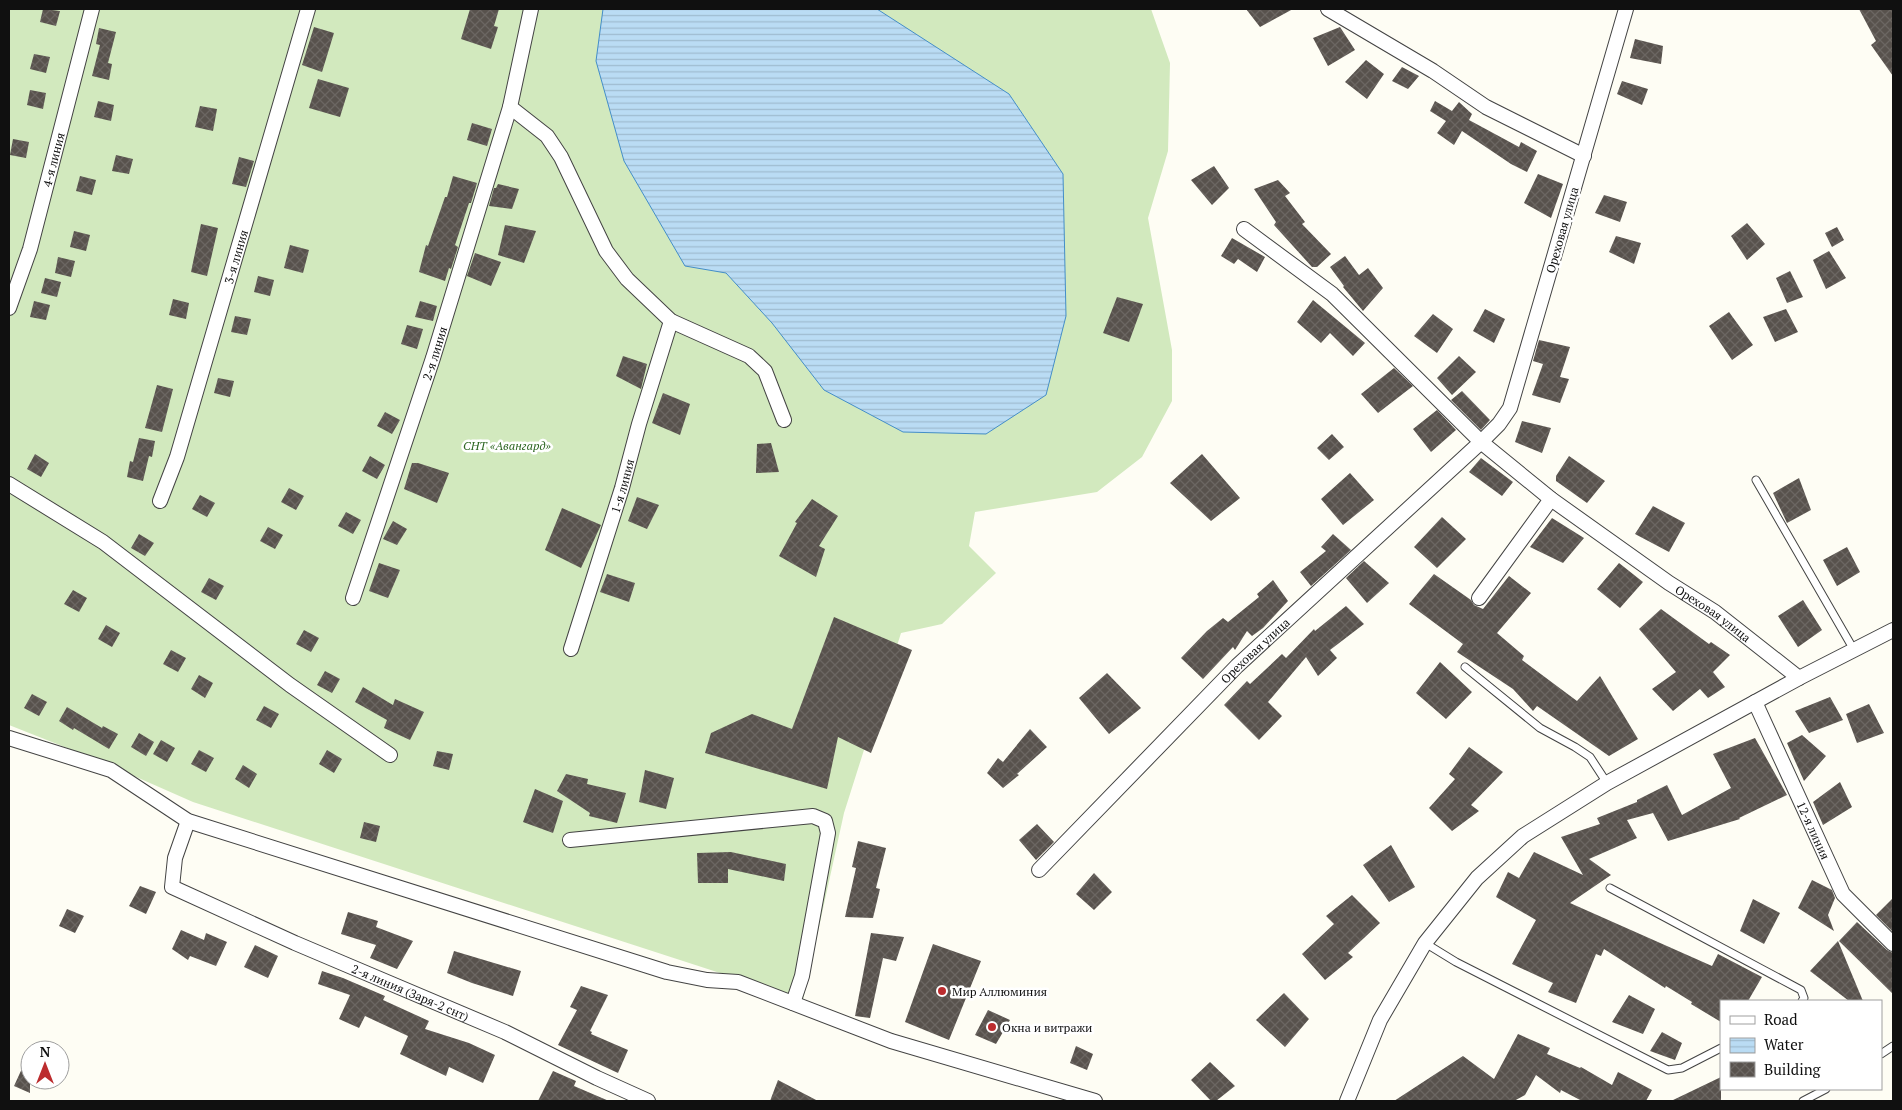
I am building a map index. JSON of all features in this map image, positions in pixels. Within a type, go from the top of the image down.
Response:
[{"type":"street","name":"4-я линия","points":[[9,308],[30,249],[92,9]]},
{"type":"street","name":"3-я линия","points":[[160,502],[180,447],[308,9]]},
{"type":"street","name":"2-я линия","points":[[354,598],[433,358],[510,107],[531,9]]},
{"type":"street","points":[[1328,9],[1433,71],[1486,106],[1584,156]]},
{"type":"street","name":"Ореховая улица","points":[[1039,870],[1236,666],[1481,442],[1499,424],[1510,408],[1626,9]]},
{"type":"street","points":[[510,107],[547,136],[561,157],[606,251],[627,279],[672,321],[749,356],[765,371],[784,420]]},
{"type":"street","points":[[1244,229],[1332,294],[1481,442]]},
{"type":"street","name":"1-я линия","points":[[571,649],[672,321]]},
{"type":"street","name":"Ореховая улица","points":[[1481,442],[1551,500],[1669,583],[1715,612],[1799,678]]},
{"type":"street","points":[[9,484],[103,542],[290,685],[390,755]]},
{"type":"street","points":[[1479,598],[1551,500]]},
{"type":"street","points":[[1347,1101],[1380,1020],[1425,943],[1477,878],[1523,836],[1607,783],[1754,702],[1893,630]]},
{"type":"street","name":"12-я линия","points":[[1754,702],[1843,894],[1893,944]]},
{"type":"street","points":[[9,738],[111,770],[188,821],[667,972],[707,980],[738,982],[891,1041],[1095,1101]]},
{"type":"street","points":[[570,840],[813,816],[825,821],[828,833],[802,976],[793,1003]]},
{"type":"street","name":"2-я линия (Заря-2 снт)","points":[[188,821],[175,858],[172,887],[295,943],[505,1032],[648,1101]]},
{"type":"lane","points":[[1756,480],[1854,650]]},
{"type":"lane","points":[[1465,667],[1540,728],[1590,757],[1607,783]]},
{"type":"lane","points":[[1610,888],[1801,990],[1804,998],[1803,1000]]},
{"type":"lane","points":[[1425,943],[1456,962],[1668,1070],[1682,1068],[1720,1049]]},
{"type":"lane","points":[[1882,1053],[1893,1046]]},
{"type":"lane","points":[[1803,1101],[1824,1090]]},
{"type":"green space","name":"СНТ «Авангард»","points":[[9,9],[1151,9],[1170,63],[1168,151],[1148,218],[1172,350],[1172,401],[1142,457],[1097,492],[975,512],[969,546],[996,573],[942,624],[901,633],[844,813],[803,1000],[193,802],[100,761],[9,725]]},
{"type":"water","points":[[603,9],[877,9],[1009,94],[1063,174],[1066,316],[1046,395],[986,434],[903,432],[824,390],[772,323],[726,273],[685,266],[624,161],[596,61]]},
{"type":"building","points":[[43,9],[60,11],[56,26],[40,22]]},
{"type":"building","points":[[470,9],[499,9],[494,26],[498,27],[491,49],[461,39]]},
{"type":"building","points":[[1246,9],[1293,9],[1260,27]]},
{"type":"building","points":[[1859,9],[1893,9],[1893,76],[1871,45],[1876,41]]},
{"type":"building","points":[[314,27],[334,33],[322,72],[302,65]]},
{"type":"building","points":[[1340,27],[1355,50],[1328,66],[1313,38]]},
{"type":"building","points":[[99,28],[116,32],[108,63],[112,64],[109,80],[92,76],[100,45],[96,44]]},
{"type":"building","points":[[1635,39],[1663,46],[1661,64],[1630,58]]},
{"type":"building","points":[[34,54],[50,57],[46,73],[30,69]]},
{"type":"building","points":[[1366,60],[1384,74],[1367,99],[1345,82]]},
{"type":"building","points":[[1402,67],[1419,76],[1408,89],[1392,81]]},
{"type":"building","points":[[318,79],[349,88],[340,117],[309,108]]},
{"type":"building","points":[[1622,81],[1648,89],[1642,105],[1617,94]]},
{"type":"building","points":[[30,90],[46,93],[43,109],[27,105]]},
{"type":"building","points":[[98,101],[114,105],[111,121],[94,117]]},
{"type":"building","points":[[1435,101],[1452,111],[1459,102],[1472,114],[1469,120],[1519,147],[1521,142],[1537,151],[1527,172],[1511,164],[1462,131],[1454,145],[1437,133],[1446,121],[1430,111]]},
{"type":"building","points":[[200,106],[217,109],[213,131],[195,127]]},
{"type":"building","points":[[472,123],[492,129],[487,146],[467,140]]},
{"type":"building","points":[[13,139],[29,142],[26,158],[10,155]]},
{"type":"building","points":[[116,155],[133,159],[129,174],[112,171]]},
{"type":"building","points":[[239,157],[254,161],[246,187],[232,184]]},
{"type":"building","points":[[1214,166],[1229,188],[1212,205],[1191,180]]},
{"type":"building","points":[[1538,174],[1563,184],[1551,218],[1524,203]]},
{"type":"building","points":[[80,176],[96,180],[92,195],[76,191]]},
{"type":"building","points":[[453,176],[477,183],[455,245],[458,247],[451,269],[449,268],[445,281],[419,272],[426,245],[428,246]]},
{"type":"building","points":[[1278,180],[1290,193],[1285,196],[1305,222],[1302,224],[1331,254],[1317,267],[1312,267],[1274,225],[1276,222],[1254,189]]},
{"type":"building","points":[[498,184],[519,189],[512,209],[489,206],[494,188]]},
{"type":"building","points":[[1604,195],[1627,202],[1620,222],[1595,213]]},
{"type":"building","points":[[1747,223],[1765,244],[1747,260],[1731,236]]},
{"type":"building","points":[[201,224],[218,228],[207,276],[191,272]]},
{"type":"building","points":[[505,225],[536,231],[524,263],[498,255]]},
{"type":"building","points":[[1837,227],[1844,240],[1832,247],[1825,233]]},
{"type":"building","points":[[74,231],[90,235],[86,251],[70,247]]},
{"type":"building","points":[[1616,236],[1641,243],[1634,264],[1609,252]]},
{"type":"building","points":[[1232,238],[1265,257],[1257,272],[1238,259],[1234,264],[1221,256]]},
{"type":"building","points":[[290,245],[309,250],[303,273],[284,268]]},
{"type":"building","points":[[1829,251],[1846,278],[1826,289],[1813,260]]},
{"type":"building","points":[[475,253],[501,262],[491,286],[467,276]]},
{"type":"building","points":[[1345,256],[1359,275],[1368,268],[1383,288],[1363,311],[1343,287],[1330,267]]},
{"type":"building","points":[[58,257],[75,261],[71,277],[55,273]]},
{"type":"building","points":[[1790,271],[1803,297],[1787,303],[1776,278]]},
{"type":"building","points":[[258,276],[274,280],[270,296],[254,292]]},
{"type":"building","points":[[45,278],[61,282],[57,297],[41,293]]},
{"type":"building","points":[[1117,297],[1143,304],[1129,342],[1103,333]]},
{"type":"building","points":[[173,299],[189,303],[186,319],[169,315]]},
{"type":"building","points":[[1313,300],[1365,343],[1353,356],[1330,333],[1321,343],[1297,322]]},
{"type":"building","points":[[34,301],[50,305],[46,320],[30,317]]},
{"type":"building","points":[[420,301],[437,306],[433,321],[415,317]]},
{"type":"building","points":[[1485,309],[1505,319],[1494,343],[1473,331]]},
{"type":"building","points":[[1786,309],[1798,332],[1775,342],[1763,317]]},
{"type":"building","points":[[1729,312],[1753,345],[1732,360],[1709,326]]},
{"type":"building","points":[[1433,314],[1453,329],[1437,353],[1414,336]]},
{"type":"building","points":[[235,316],[251,319],[247,335],[231,332]]},
{"type":"building","points":[[407,325],[423,329],[417,349],[401,344]]},
{"type":"building","points":[[1539,340],[1570,347],[1560,377],[1569,379],[1560,403],[1532,395],[1543,364],[1533,361]]},
{"type":"building","points":[[623,356],[647,364],[641,389],[616,376]]},
{"type":"building","points":[[1459,356],[1476,372],[1452,395],[1437,378]]},
{"type":"building","points":[[1394,368],[1413,386],[1378,413],[1361,394]]},
{"type":"building","points":[[218,378],[234,381],[230,397],[214,393]]},
{"type":"building","points":[[157,385],[173,389],[162,432],[145,428]]},
{"type":"building","points":[[1462,391],[1490,420],[1481,430],[1451,400]]},
{"type":"building","points":[[663,393],[690,404],[680,435],[652,423]]},
{"type":"building","points":[[1437,410],[1456,430],[1431,452],[1413,429]]},
{"type":"building","points":[[385,412],[400,420],[392,434],[377,426]]},
{"type":"building","points":[[1522,421],[1551,428],[1542,453],[1515,442]]},
{"type":"building","points":[[1332,434],[1344,447],[1329,460],[1317,448]]},
{"type":"building","points":[[139,438],[155,441],[152,457],[149,456],[143,481],[127,477],[130,461],[133,462]]},
{"type":"building","points":[[771,443],[779,472],[756,473],[757,444]]},
{"type":"building","points":[[35,454],[49,463],[41,477],[27,469]]},
{"type":"building","points":[[1202,454],[1240,498],[1211,521],[1170,483]]},
{"type":"building","points":[[370,456],[385,465],[377,479],[362,471]]},
{"type":"building","points":[[1569,456],[1605,481],[1587,503],[1556,481],[1556,476]]},
{"type":"building","points":[[1481,458],[1513,482],[1502,496],[1469,472]]},
{"type":"building","points":[[412,463],[418,463],[449,473],[437,503],[404,489]]},
{"type":"building","points":[[1350,473],[1374,500],[1343,525],[1321,499]]},
{"type":"building","points":[[1799,478],[1811,510],[1787,523],[1773,493]]},
{"type":"building","points":[[289,488],[304,496],[296,510],[281,502]]},
{"type":"building","points":[[200,495],[215,503],[207,517],[192,509]]},
{"type":"building","points":[[637,497],[659,505],[647,529],[628,521]]},
{"type":"building","points":[[812,499],[838,516],[819,546],[825,549],[816,577],[779,556],[797,523],[795,522]]},
{"type":"building","points":[[1653,506],[1685,523],[1669,552],[1635,534]]},
{"type":"building","points":[[562,508],[601,525],[581,568],[545,550]]},
{"type":"building","points":[[346,512],[361,520],[353,534],[338,526]]},
{"type":"building","points":[[1442,517],[1466,539],[1437,568],[1414,547]]},
{"type":"building","points":[[1552,518],[1584,538],[1563,563],[1530,547]]},
{"type":"building","points":[[393,521],[407,529],[397,545],[383,539]]},
{"type":"building","points":[[268,527],[283,535],[275,549],[260,541]]},
{"type":"building","points":[[139,534],[154,543],[145,556],[131,548]]},
{"type":"building","points":[[1333,534],[1351,550],[1311,586],[1300,572],[1326,551],[1321,547]]},
{"type":"building","points":[[1847,547],[1860,572],[1837,586],[1823,560]]},
{"type":"building","points":[[1364,561],[1389,583],[1367,603],[1346,578]]},
{"type":"building","points":[[379,563],[400,570],[388,598],[369,591]]},
{"type":"building","points":[[1619,563],[1643,582],[1620,608],[1597,589]]},
{"type":"building","points":[[607,574],[635,583],[629,602],[600,592]]},
{"type":"building","points":[[1434,574],[1471,600],[1474,605],[1483,609],[1509,576],[1531,593],[1497,633],[1524,656],[1522,660],[1577,701],[1600,676],[1638,739],[1609,756],[1537,706],[1533,711],[1513,689],[1457,652],[1463,644],[1409,604]]},
{"type":"building","points":[[209,578],[224,586],[216,600],[201,592]]},
{"type":"building","points":[[1273,580],[1288,601],[1263,628],[1252,636],[1247,631],[1235,650],[1233,647],[1203,679],[1181,658],[1207,631],[1223,618],[1228,622],[1259,597],[1257,594]]},
{"type":"building","points":[[73,590],[87,598],[79,612],[64,604]]},
{"type":"building","points":[[1803,600],[1822,630],[1798,647],[1778,616]]},
{"type":"building","points":[[1346,606],[1364,624],[1330,650],[1337,658],[1318,676],[1306,657],[1268,702],[1282,716],[1259,740],[1224,705],[1247,681],[1250,684],[1282,654],[1286,658],[1314,629],[1315,631]]},
{"type":"building","points":[[1661,609],[1709,644],[1711,642],[1730,655],[1713,672],[1725,687],[1708,698],[1700,689],[1673,711],[1652,689],[1676,672],[1639,629]]},
{"type":"building","points":[[834,617],[912,650],[871,753],[838,737],[827,789],[705,753],[711,733],[752,714],[792,729]]},
{"type":"building","points":[[106,625],[120,633],[112,647],[98,639]]},
{"type":"building","points":[[304,630],[319,638],[311,652],[296,644]]},
{"type":"building","points":[[171,650],[186,658],[178,672],[163,664]]},
{"type":"building","points":[[1440,662],[1472,692],[1446,719],[1416,693]]},
{"type":"building","points":[[325,671],[340,679],[332,693],[317,685]]},
{"type":"building","points":[[1107,673],[1141,708],[1109,734],[1079,698]]},
{"type":"building","points":[[199,675],[213,683],[205,698],[191,689]]},
{"type":"building","points":[[363,687],[393,705],[395,699],[424,712],[410,740],[384,728],[387,720],[355,702]]},
{"type":"building","points":[[32,694],[47,702],[39,716],[24,708]]},
{"type":"building","points":[[1830,697],[1843,720],[1809,733],[1795,711]]},
{"type":"building","points":[[1869,704],[1884,733],[1857,743],[1846,714]]},
{"type":"building","points":[[264,706],[279,714],[271,728],[256,720]]},
{"type":"building","points":[[67,707],[102,728],[103,726],[118,734],[109,749],[59,721]]},
{"type":"building","points":[[1030,729],[1047,747],[1003,788],[987,773],[998,758],[1003,762]]},
{"type":"building","points":[[139,733],[154,742],[146,756],[131,747]]},
{"type":"building","points":[[1802,735],[1826,756],[1804,781],[1787,743]]},
{"type":"building","points":[[1755,738],[1787,795],[1740,819],[1668,841],[1653,813],[1627,820],[1637,838],[1589,859],[1611,875],[1570,903],[1712,966],[1718,954],[1762,977],[1749,1000],[1720,1000],[1720,1021],[1691,1004],[1692,1002],[1666,986],[1665,988],[1604,949],[1601,956],[1596,954],[1576,1003],[1548,992],[1553,983],[1512,964],[1536,920],[1496,897],[1508,872],[1519,878],[1534,852],[1583,875],[1561,837],[1600,824],[1597,818],[1637,802],[1637,800],[1667,785],[1682,815],[1731,788],[1713,754]]},
{"type":"building","points":[[161,740],[175,748],[167,762],[153,754]]},
{"type":"building","points":[[1469,747],[1503,772],[1471,805],[1479,811],[1452,831],[1429,808],[1455,779],[1449,774]]},
{"type":"building","points":[[199,750],[214,758],[206,772],[191,764]]},
{"type":"building","points":[[327,750],[342,759],[334,773],[319,764]]},
{"type":"building","points":[[437,751],[453,754],[449,770],[433,766]]},
{"type":"building","points":[[243,765],[257,774],[249,788],[235,779]]},
{"type":"building","points":[[645,770],[674,778],[666,809],[639,802]]},
{"type":"building","points":[[566,774],[588,779],[587,784],[626,793],[617,823],[589,816],[590,813],[557,791]]},
{"type":"building","points":[[1840,782],[1852,807],[1823,825],[1813,802]]},
{"type":"building","points":[[535,789],[563,801],[553,833],[523,822]]},
{"type":"building","points":[[364,822],[380,826],[376,842],[360,838]]},
{"type":"building","points":[[1037,824],[1054,842],[1036,860],[1019,840]]},
{"type":"building","points":[[858,841],[886,848],[876,888],[880,889],[873,918],[845,917],[856,868],[852,867]]},
{"type":"building","points":[[1391,845],[1415,887],[1389,902],[1363,865]]},
{"type":"building","points":[[731,852],[786,864],[784,881],[728,869],[728,883],[698,883],[697,853]]},
{"type":"building","points":[[1094,873],[1112,892],[1094,910],[1076,894]]},
{"type":"building","points":[[1812,880],[1832,890],[1835,898],[1828,915],[1834,931],[1798,908]]},
{"type":"building","points":[[140,886],[156,892],[146,914],[129,906]]},
{"type":"building","points":[[1352,895],[1380,923],[1348,953],[1353,957],[1325,980],[1302,954],[1334,924],[1326,916]]},
{"type":"building","points":[[1893,898],[1893,932],[1876,915]]},
{"type":"building","points":[[1753,899],[1780,913],[1764,944],[1740,931]]},
{"type":"building","points":[[67,909],[84,916],[75,933],[59,926]]},
{"type":"building","points":[[348,912],[378,921],[376,927],[413,941],[397,969],[370,958],[376,945],[341,934]]},
{"type":"building","points":[[1857,922],[1887,950],[1893,953],[1893,994],[1839,941]]},
{"type":"building","points":[[181,930],[204,940],[206,933],[227,942],[216,966],[190,956],[188,960],[172,949]]},
{"type":"building","points":[[871,933],[904,937],[896,961],[883,958],[870,1018],[855,1016]]},
{"type":"building","points":[[1838,941],[1863,1000],[1848,1000],[1810,971]]},
{"type":"building","name":"Мир Аллюминия","points":[[933,944],[981,961],[949,1040],[905,1022]]},
{"type":"building","points":[[255,945],[278,956],[268,978],[244,967]]},
{"type":"building","points":[[454,951],[521,971],[513,996],[447,973]]},
{"type":"building","points":[[322,971],[385,996],[383,1000],[429,1021],[425,1029],[469,1043],[495,1055],[483,1083],[449,1067],[446,1076],[400,1054],[408,1036],[365,1016],[359,1028],[339,1019],[350,995],[318,984]]},
{"type":"building","points":[[581,986],[608,995],[590,1031],[592,1032],[591,1034],[628,1050],[618,1073],[558,1045],[577,1010],[570,1007]]},
{"type":"building","points":[[1284,993],[1309,1019],[1285,1047],[1256,1020]]},
{"type":"building","points":[[1629,995],[1655,1009],[1643,1034],[1612,1022]]},
{"type":"building","name":"Окна и витражи","points":[[988,1010],[1010,1020],[996,1044],[975,1035]]},
{"type":"building","points":[[1662,1032],[1682,1043],[1675,1060],[1650,1051]]},
{"type":"building","points":[[1518,1034],[1550,1048],[1547,1054],[1581,1067],[1612,1085],[1618,1072],[1652,1090],[1646,1101],[1582,1101],[1561,1090],[1560,1093],[1536,1075],[1525,1095],[1514,1101],[1394,1101],[1463,1056],[1494,1079]]},
{"type":"building","points":[[1076,1046],[1093,1054],[1087,1070],[1070,1063]]},
{"type":"building","points":[[1210,1062],[1235,1086],[1216,1101],[1211,1101],[1191,1080]]},
{"type":"building","points":[[553,1071],[576,1081],[574,1086],[609,1101],[538,1101]]},
{"type":"building","points":[[20,1073],[20,1089],[14,1086]]},
{"type":"building","points":[[1720,1077],[1721,1101],[1671,1101]]},
{"type":"building","points":[[778,1080],[818,1101],[770,1101]]},
{"type":"place","name":"Мир Аллюминия","points":[[942,991]]},
{"type":"place","name":"Окна и витражи","points":[[992,1027]]}]
